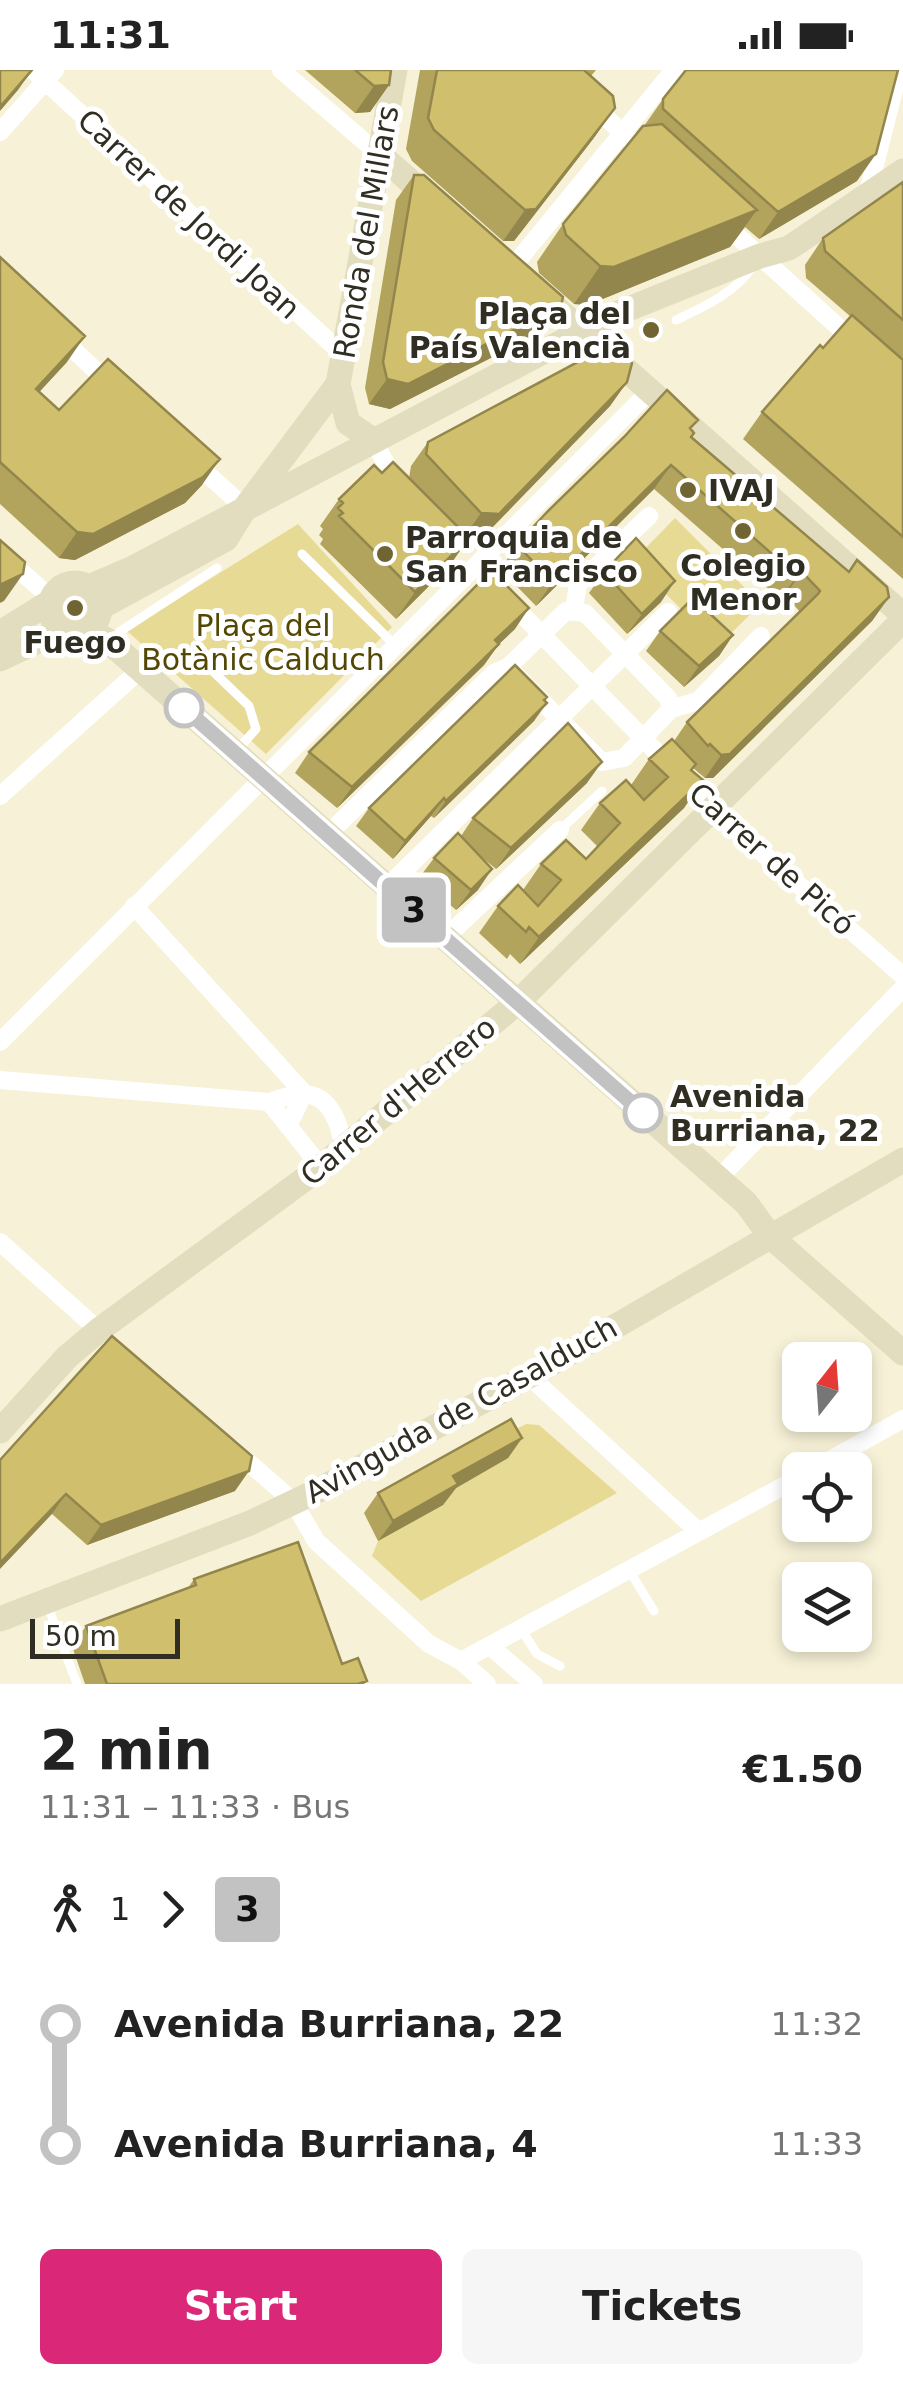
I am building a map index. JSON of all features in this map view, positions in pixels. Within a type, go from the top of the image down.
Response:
[{"type":"main road","name":"Ronda del Millars","points":[[373,440],[348,423],[338,384],[346,357],[395,70]]},
{"type":"main road","points":[[380,155],[453,218]]},
{"type":"main road","points":[[50,600],[51,618],[61,630],[74,634],[97,616],[131,569],[611,316],[788,248],[903,171]]},
{"type":"main road","points":[[503,263],[903,617]]},
{"type":"main road","points":[[244,508],[338,384]]},
{"type":"main road","points":[[0,633],[50,600],[61,587],[75,583],[141,669],[746,1203],[770,1236],[903,1352]]},
{"type":"main road","name":"Carrer d'Herrero","points":[[0,1431],[67,1357],[106,1337],[322,1167],[518,1002],[903,617]]},
{"type":"main road","points":[[0,659],[61,630]]},
{"type":"main road","name":"Avinguda de Casalduch","points":[[0,1619],[250,1523],[528,1376],[903,1160]]},
{"type":"street","points":[[281,70],[380,155]]},
{"type":"street","points":[[503,263],[623,133],[674,70]]},
{"type":"street","points":[[867,196],[899,81],[880,70]]},
{"type":"street","points":[[0,132],[44,74]]},
{"type":"street","name":"Carrer de Jordi Joan","points":[[44,74],[346,357]]},
{"type":"street","points":[[581,95],[663,169]]},
{"type":"street","points":[[703,205],[874,360]]},
{"type":"street","points":[[42,320],[125,398]]},
{"type":"street","points":[[0,1042],[650,390]]},
{"type":"street","points":[[373,440],[394,483],[407,496]]},
{"type":"street","points":[[180,449],[244,508]]},
{"type":"street","points":[[574,610],[578,584],[649,516]]},
{"type":"street","name":"Carrer de Picó","points":[[458,549],[712,809],[903,976]]},
{"type":"street","points":[[0,553],[50,600]]},
{"type":"street","points":[[328,834],[494,672],[508,667],[566,611],[584,613],[668,698],[671,710]]},
{"type":"street","points":[[387,887],[668,612]]},
{"type":"street","points":[[508,667],[602,762],[624,758],[671,710],[698,701],[761,636]]},
{"type":"street","points":[[0,796],[141,669]]},
{"type":"street","points":[[444,938],[560,830]]},
{"type":"street","points":[[134,906],[304,1093],[326,1104],[341,1126],[344,1149]]},
{"type":"street","points":[[718,1178],[903,988]]},
{"type":"street","points":[[0,1080],[269,1102],[304,1093]]},
{"type":"street","points":[[288,1126],[304,1093]]},
{"type":"street","points":[[269,1102],[322,1167]]},
{"type":"street","points":[[0,1242],[106,1337]]},
{"type":"street","points":[[528,1376],[699,1532]]},
{"type":"street","points":[[844,1452],[903,1419]]},
{"type":"street","points":[[218,1436],[293,1501],[316,1541],[429,1644],[462,1661],[487,1684]]},
{"type":"street","points":[[462,1661],[782,1487]]},
{"type":"street","points":[[490,1646],[534,1684]]},
{"type":"lane","points":[[676,320],[710,304],[743,280],[760,256]]},
{"type":"lane","points":[[302,554],[395,645]]},
{"type":"lane","points":[[97,616],[217,568]]},
{"type":"lane","points":[[199,658],[250,706],[256,729],[235,753]]},
{"type":"lane","points":[[560,830],[602,791]]},
{"type":"lane","points":[[629,1570],[654,1612]]},
{"type":"lane","points":[[46,1601],[77,1684]]},
{"type":"lane","points":[[521,1629],[537,1654],[560,1666]]},
{"type":"green space","points":[[675,518],[761,604],[718,646],[633,561]]},
{"type":"green space","name":"Plaça del Botànic Calduch","points":[[298,524],[392,627],[266,754],[127,631]]},
{"type":"green space","points":[[526,1424],[539,1425],[617,1493],[421,1601],[372,1556],[378,1541],[443,1505],[439,1497],[496,1440]]},
{"type":"building","points":[[0,70],[32,70],[0,107]]},
{"type":"building","points":[[355,70],[391,70],[389,85],[374,86]]},
{"type":"building","points":[[437,70],[584,70],[613,96],[615,108],[536,209],[525,210],[434,130],[428,118]]},
{"type":"building","points":[[686,70],[898,70],[876,154],[778,212],[663,109],[663,99]]},
{"type":"building","points":[[662,124],[757,210],[614,267],[600,266],[566,235],[563,224],[643,126]]},
{"type":"building","points":[[414,175],[424,175],[563,297],[561,306],[408,384],[387,379],[383,362]]},
{"type":"building","points":[[903,182],[903,320],[825,251],[823,238]]},
{"type":"building","points":[[0,257],[85,336],[36,389],[59,410],[108,359],[220,459],[203,477],[93,534],[77,532],[0,462]]},
{"type":"building","points":[[852,315],[903,360],[903,537],[762,412],[820,345],[823,348]]},
{"type":"building","points":[[617,347],[632,363],[627,382],[499,514],[481,513],[426,454],[428,442],[604,348]]},
{"type":"building","points":[[667,390],[698,420],[690,428],[694,433],[691,437],[849,572],[857,560],[887,587],[889,597],[730,754],[721,755],[708,746],[687,722],[818,594],[820,591],[802,572],[797,576],[671,465],[553,582],[520,548],[520,541]]},
{"type":"building","points":[[393,462],[469,538],[415,592],[339,516],[343,513],[338,508],[343,503],[339,499],[374,465],[382,473]]},
{"type":"building","points":[[636,538],[675,581],[642,614],[604,572]]},
{"type":"building","points":[[0,540],[25,562],[23,574],[0,585]]},
{"type":"building","points":[[486,576],[497,576],[529,608],[495,640],[499,644],[352,787],[309,752]]},
{"type":"building","points":[[693,598],[733,635],[699,666],[660,631]]},
{"type":"building","points":[[515,665],[547,697],[547,703],[446,801],[444,798],[405,841],[369,808]]},
{"type":"building","points":[[568,723],[602,762],[511,848],[473,818]]},
{"type":"building","points":[[672,739],[696,764],[691,770],[703,780],[539,937],[529,927],[526,932],[498,906],[518,885],[538,906],[561,880],[541,864],[566,840],[586,859],[620,823],[600,803],[626,780],[644,800],[668,777],[649,759]]},
{"type":"building","points":[[458,833],[492,869],[471,890],[434,858]]},
{"type":"building","points":[[112,1336],[252,1456],[249,1471],[101,1525],[66,1494],[0,1563],[0,1460]]},
{"type":"building","points":[[511,1419],[522,1438],[453,1476],[458,1484],[393,1521],[378,1493]]},
{"type":"building","points":[[298,1542],[342,1664],[358,1658],[367,1681],[107,1684],[86,1626],[196,1585],[194,1579]]},
{"type":"bus line","name":"3","points":[[184,708],[643,1113]]},
{"type":"place","name":"Plaça del País Valencià","points":[[651,330]]},
{"type":"place","name":"IVAJ","points":[[688,490]]},
{"type":"place","name":"Colegio Menor","points":[[743,531]]},
{"type":"place","name":"Parroquia de San Francisco","points":[[385,554]]},
{"type":"place","name":"Fuego","points":[[75,608]]},
{"type":"place","name":"Avenida Burriana, 22","points":[[643,1113]]}]
